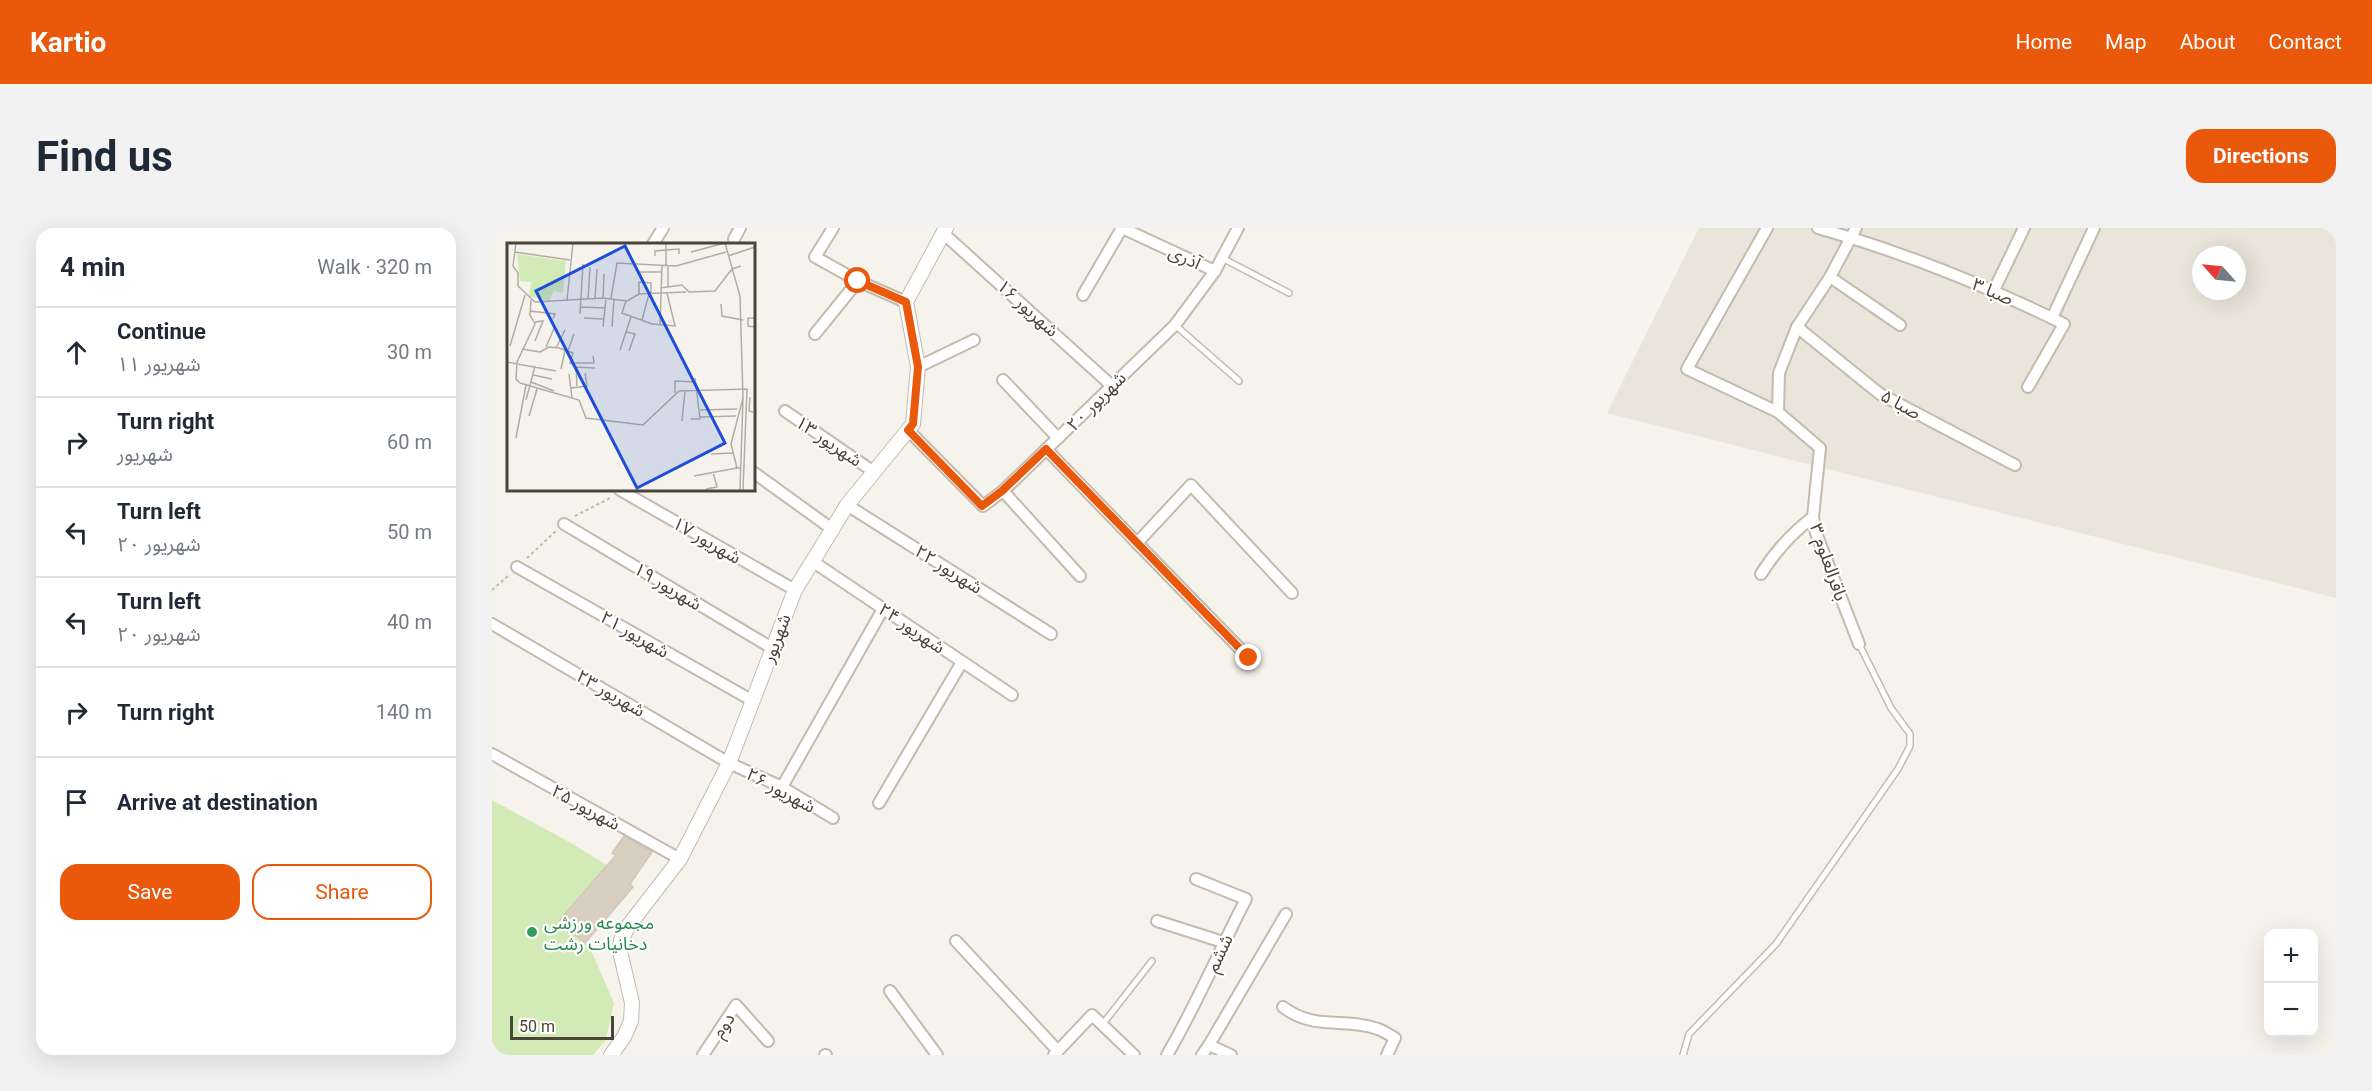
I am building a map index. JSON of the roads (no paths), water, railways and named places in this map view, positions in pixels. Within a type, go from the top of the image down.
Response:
[{"type":"street","points":[[654,243],[663,228]]},
{"type":"street","points":[[734,239],[740,228]]},
{"type":"street","points":[[833,228],[815,257],[858,281],[906,302],[944,230]]},
{"type":"street","points":[[1083,295],[1122,228]]},
{"type":"street","name":"آذری","points":[[1122,228],[1215,271]]},
{"type":"street","name":"شهریور ۲۰","points":[[908,430],[982,506],[1002,491],[1175,325],[1215,271],[1238,228]]},
{"type":"street","points":[[1767,228],[1687,369],[1778,412],[1779,373],[1797,327],[1830,277],[1854,233]]},
{"type":"street","name":"صبا ۳","points":[[1818,228],[1854,233],[1994,290],[2052,318]]},
{"type":"street","points":[[1994,290],[2024,228]]},
{"type":"street","points":[[2028,387],[2064,324],[2052,318],[2094,228]]},
{"type":"street","name":"شهریور ۱۶","points":[[944,230],[1111,385]]},
{"type":"street","points":[[1830,277],[1900,325]]},
{"type":"street","points":[[815,334],[858,281]]},
{"type":"street","name":"شهریور","points":[[611,1055],[624,1037],[631,1021],[632,1003],[620,951],[621,940],[628,925],[680,859],[729,763],[795,590],[847,505],[913,424],[918,367],[906,302]]},
{"type":"street","name":"صبا ۵","points":[[1797,327],[1880,394],[2015,465]]},
{"type":"street","points":[[918,367],[974,340]]},
{"type":"street","points":[[1003,380],[1058,438]]},
{"type":"street","name":"شهریور ۱۳","points":[[784,411],[874,472]]},
{"type":"street","name":"باقرالعلوم ۳","points":[[1778,412],[1820,448],[1813,517],[1816,533],[1859,644]]},
{"type":"street","points":[[1046,449],[1249,658]]},
{"type":"street","points":[[754,473],[832,529]]},
{"type":"street","points":[[1137,543],[1191,485],[1292,593]]},
{"type":"street","name":"شهریور ۱۷","points":[[620,490],[795,590]]},
{"type":"street","points":[[1002,491],[1080,576]]},
{"type":"street","name":"شهریور ۲۲","points":[[847,505],[1051,634]]},
{"type":"street","points":[[1761,574],[1774,553],[1792,533],[1813,517]]},
{"type":"street","name":"شهریور ۱۹","points":[[564,524],[772,648]]},
{"type":"street","name":"شهریور ۲۴","points":[[812,561],[1012,695]]},
{"type":"street","name":"شهریور ۲۱","points":[[517,567],[753,700]]},
{"type":"street","points":[[782,787],[884,609]]},
{"type":"street","name":"شهریور ۲۳","points":[[492,624],[729,763]]},
{"type":"street","points":[[879,803],[962,662]]},
{"type":"street","name":"شهریور ۲۵","points":[[492,754],[680,859]]},
{"type":"street","name":"شهریور ۲۶","points":[[729,763],[782,787],[832,818]]},
{"type":"street","name":"ششم","points":[[1167,1055],[1195,1007],[1223,942],[1246,899],[1196,879]]},
{"type":"street","points":[[1202,1055],[1286,914]]},
{"type":"street","points":[[1157,921],[1223,942]]},
{"type":"street","points":[[956,941],[1056,1053],[1092,1015],[1134,1055]]},
{"type":"street","points":[[890,991],[937,1055]]},
{"type":"street","name":"دوم","points":[[703,1055],[736,1005],[768,1041]]},
{"type":"street","points":[[1282,1007],[1296,1017],[1309,1020],[1377,1028],[1395,1038],[1388,1055]]},
{"type":"street","points":[[1209,1045],[1231,1055]]},
{"type":"lane","points":[[1222,258],[1289,293]]},
{"type":"lane","points":[[1175,325],[1239,381]]},
{"type":"lane","points":[[1683,1055],[1689,1034],[1776,944],[1898,769],[1910,746],[1910,734],[1891,708],[1859,644]]},
{"type":"lane","points":[[1102,1025],[1152,961]]},
{"type":"place","name":"مجموعه ورزشی دخانیات رشت","points":[[532,932]]}]
